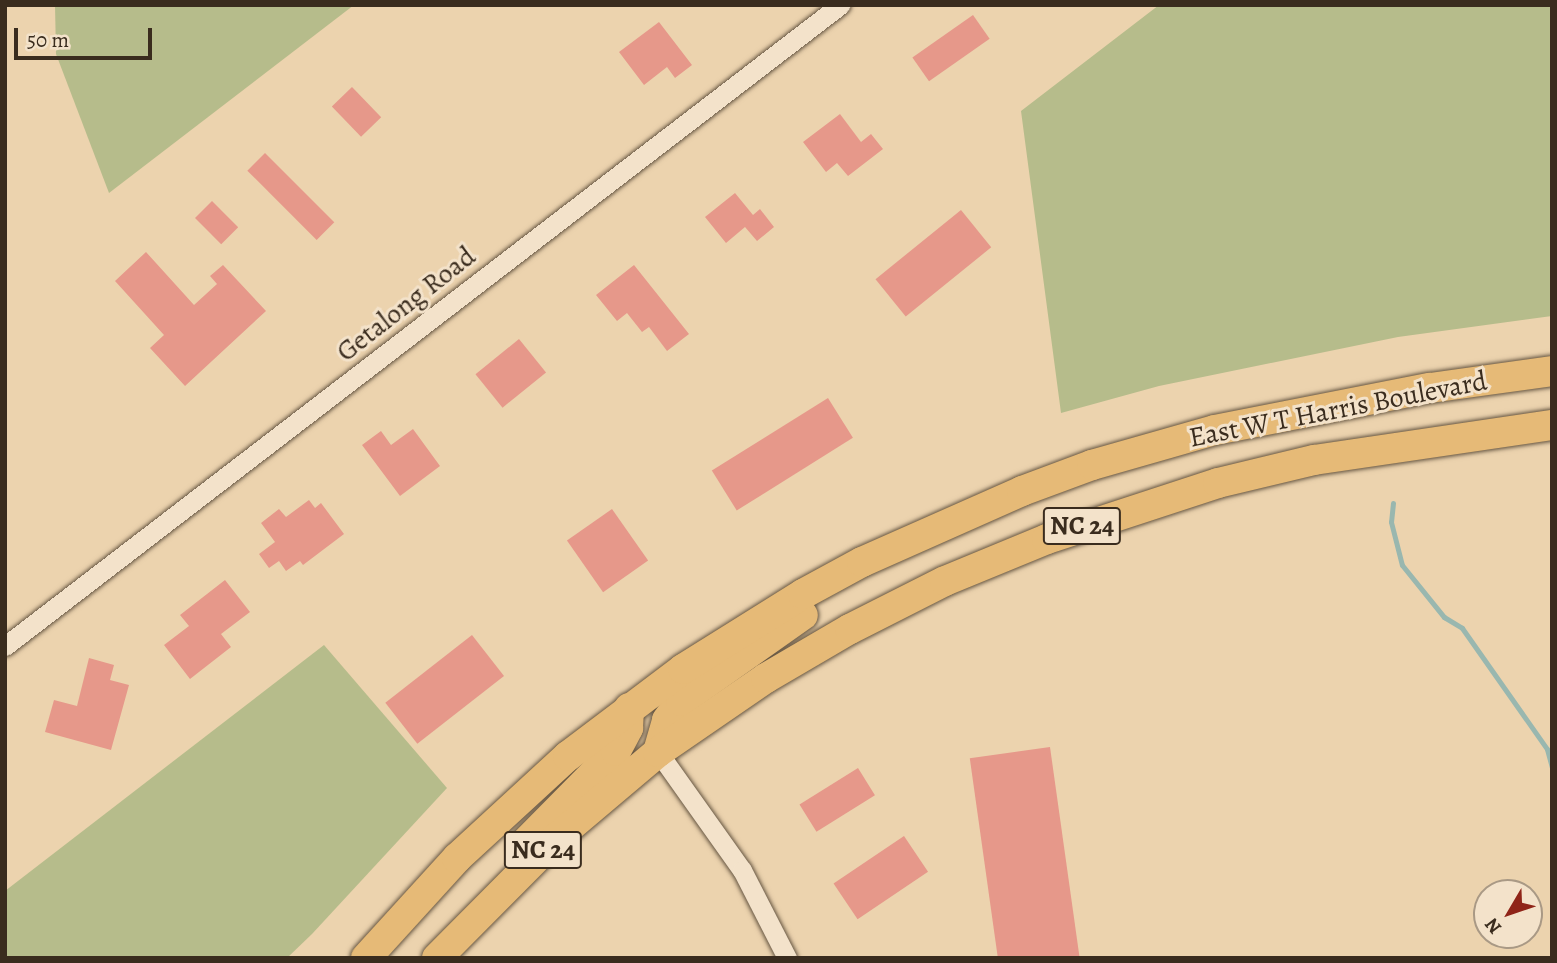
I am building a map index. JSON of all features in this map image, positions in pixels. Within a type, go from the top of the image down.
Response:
[{"type":"main road","name":"East W T Harris Boulevard","points":[[366,958],[457,858],[520,797],[629,708],[684,669],[803,594],[872,556],[963,515],[1092,466],[1215,429],[1416,391],[1552,371]]},
{"type":"main road","points":[[1406,446],[1453,424],[1552,404]]},
{"type":"main road","name":"East W T Harris Boulevard","points":[[436,958],[554,840],[658,752],[766,678],[850,629],[998,558],[1107,517],[1218,484],[1314,460],[1552,425]]},
{"type":"main road","points":[[658,752],[667,720],[681,701],[798,618],[963,515]]},
{"type":"main road","points":[[436,958],[479,891],[616,751],[628,728],[629,708]]},
{"type":"street","name":"Getalong Road","points":[[5,646],[840,5]]},
{"type":"street","points":[[658,752],[742,870],[787,958]]},
{"type":"green space","points":[[55,5],[354,5],[109,193],[56,54]]},
{"type":"green space","points":[[1159,5],[1552,5],[1552,316],[1398,337],[1159,386],[1061,413],[1021,111]]},
{"type":"green space","points":[[324,645],[447,788],[312,934],[287,958],[5,958],[5,891]]},
{"type":"building","points":[[973,15],[990,39],[929,81],[912,57]]},
{"type":"building","points":[[659,22],[692,65],[675,78],[667,67],[644,85],[619,52]]},
{"type":"building","points":[[352,87],[381,117],[361,137],[332,106]]},
{"type":"building","points":[[840,114],[861,142],[871,134],[883,149],[848,176],[837,163],[826,172],[803,142]]},
{"type":"building","points":[[265,153],[334,222],[317,240],[247,171]]},
{"type":"building","points":[[735,193],[753,215],[760,209],[774,227],[757,241],[745,227],[726,243],[705,217]]},
{"type":"building","points":[[212,201],[238,227],[221,244],[195,218]]},
{"type":"building","points":[[961,210],[991,247],[906,317],[876,279]]},
{"type":"building","points":[[146,252],[194,305],[217,284],[210,276],[223,265],[266,311],[185,386],[150,348],[164,335],[115,281]]},
{"type":"building","points":[[634,265],[689,334],[667,351],[649,327],[642,332],[627,313],[617,321],[596,295]]},
{"type":"building","points":[[519,339],[546,372],[503,408],[475,374]]},
{"type":"building","points":[[828,398],[853,438],[737,510],[712,471]]},
{"type":"building","points":[[413,429],[440,466],[400,496],[362,445],[381,431],[391,445]]},
{"type":"building","points":[[309,500],[315,508],[321,503],[344,534],[303,565],[300,561],[286,571],[279,561],[269,568],[259,554],[275,542],[261,523],[279,509],[286,517]]},
{"type":"building","points":[[612,509],[648,561],[603,592],[567,541]]},
{"type":"building","points":[[225,580],[250,612],[221,634],[231,647],[190,679],[164,645],[189,626],[180,615]]},
{"type":"building","points":[[472,635],[504,676],[417,744],[385,703]]},
{"type":"building","points":[[89,658],[114,665],[110,680],[129,685],[111,750],[45,732],[54,700],[77,706]]},
{"type":"building","points":[[1050,747],[1080,958],[998,958],[970,758]]},
{"type":"building","points":[[858,768],[875,795],[816,832],[799,805]]},
{"type":"building","points":[[904,836],[928,872],[858,919],[834,884]]},
{"type":"waterway","points":[[1393,503],[1391,522],[1402,565],[1444,617],[1462,628],[1547,749],[1552,768]]}]
